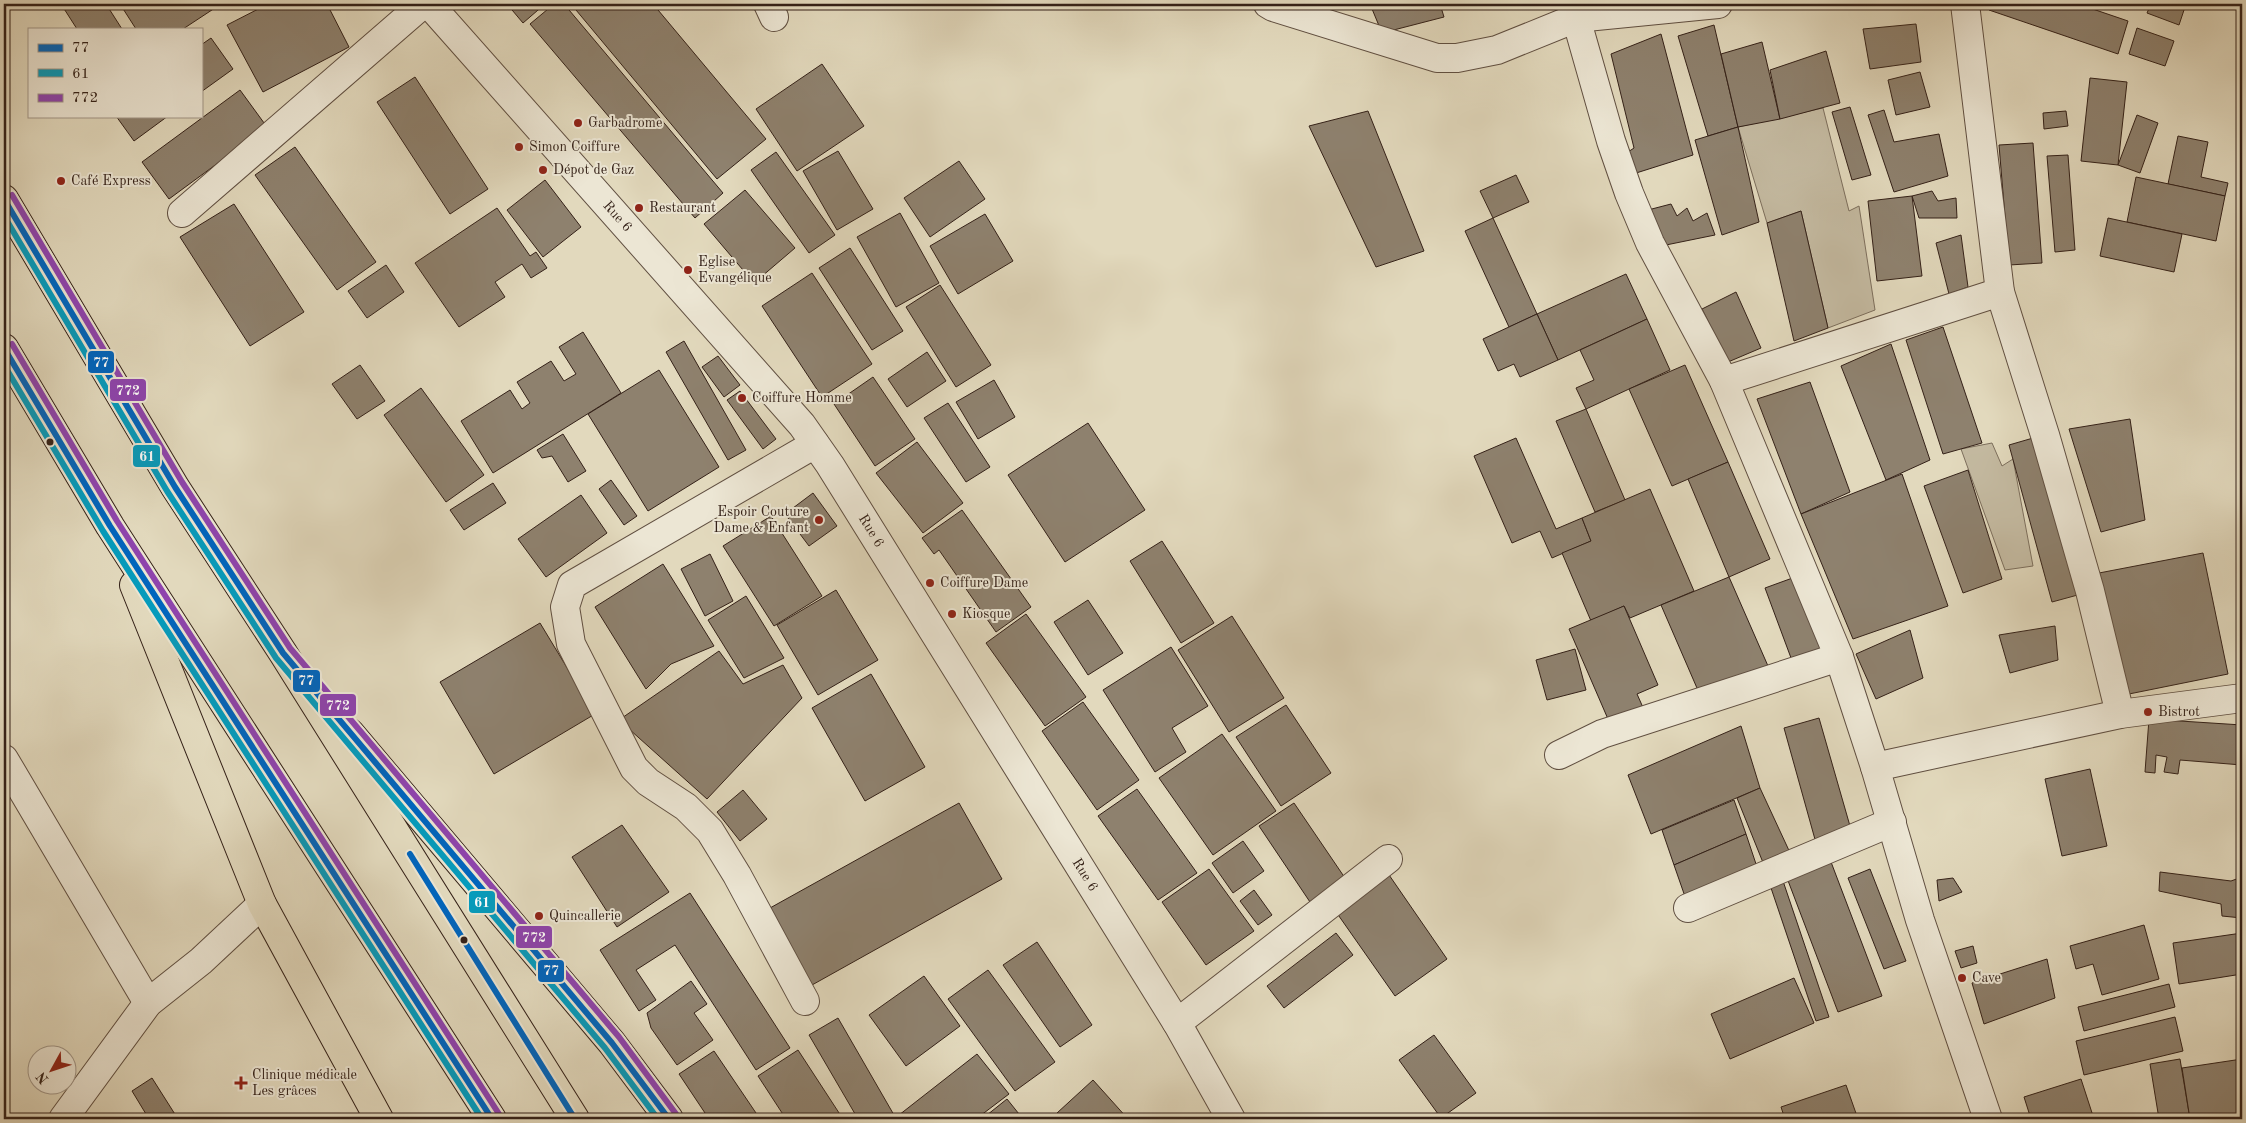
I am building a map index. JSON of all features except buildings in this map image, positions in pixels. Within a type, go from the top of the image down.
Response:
[{"type":"main road","points":[[4,198],[174,487],[283,653],[575,1119]]},
{"type":"main road","points":[[4,348],[110,526],[492,1119]]},
{"type":"main road","points":[[110,526],[262,904],[379,1119]]},
{"type":"main road","points":[[283,653],[612,1043],[669,1119]]},
{"type":"street","points":[[182,213],[423,4]]},
{"type":"street","name":"Rue 6","points":[[429,4],[802,425],[1177,1023],[1231,1119]]},
{"type":"street","points":[[1268,4],[1437,58],[1457,58],[1497,50],[1574,11],[1718,4]]},
{"type":"street","points":[[1965,4],[2000,292],[2090,591],[2120,714]]},
{"type":"street","points":[[1574,11],[1611,141],[1629,193],[1650,243],[1724,382],[1839,657],[1892,822],[1920,920],[1988,1119]]},
{"type":"street","points":[[1724,382],[2000,292]]},
{"type":"street","points":[[805,1001],[737,875],[710,831],[686,807],[648,782],[634,768],[571,644],[565,607],[572,585],[815,444]]},
{"type":"street","points":[[1559,756],[1602,734],[1839,657]]},
{"type":"street","points":[[1875,767],[2120,714],[2242,698]]},
{"type":"street","points":[[4,759],[148,1003]]},
{"type":"street","points":[[1688,908],[1892,822]]},
{"type":"street","points":[[1177,1023],[1388,859]]},
{"type":"street","points":[[63,1119],[148,1003],[201,961],[262,904]]},
{"type":"shaded area","points":[[1823,108],[1849,211],[1859,206],[1875,310],[1828,328],[1801,211],[1767,223],[1738,127]]},
{"type":"shaded area","points":[[1992,443],[2002,466],[2013,459],[2033,566],[2005,570],[1961,449]]},
{"type":"transit line","name":"772","points":[[12,195],[182,482],[290,648],[619,1037],[676,1114]]},
{"type":"transit line","name":"77","points":[[4,199],[175,487],[283,653],[612,1043],[669,1119]]},
{"type":"transit line","name":"61","points":[[4,216],[167,491],[276,658],[605,1048],[658,1119]]},
{"type":"transit line","name":"772","points":[[12,344],[117,521],[499,1114]]},
{"type":"transit line","name":"77","points":[[4,348],[110,526],[492,1119]]},
{"type":"transit line","name":"61","points":[[4,365],[103,531],[482,1119]]},
{"type":"transit line","name":"77","points":[[410,854],[575,1119]]},
{"type":"place","name":"Garbadrome","points":[[578,123]]},
{"type":"place","name":"Simon Coiffure","points":[[519,147]]},
{"type":"place","name":"Dépot de Gaz","points":[[543,170]]},
{"type":"place","name":"Café Express","points":[[61,181]]},
{"type":"place","name":"Restaurant","points":[[639,208]]},
{"type":"place","name":"Eglise Evangélique","points":[[688,270]]},
{"type":"place","name":"Coiffure Homme","points":[[742,398]]},
{"type":"place","name":"Espoir Couture Dame & Enfant","points":[[819,520]]},
{"type":"place","name":"Coiffure Dame","points":[[930,583]]},
{"type":"place","name":"Kiosque","points":[[952,614]]},
{"type":"place","name":"Bistrot","points":[[2148,712]]},
{"type":"place","name":"Quincallerie","points":[[539,916]]},
{"type":"place","name":"Cave","points":[[1962,978]]},
{"type":"place","name":"Clinique médicale Les grâces","points":[[241,1083]]}]
